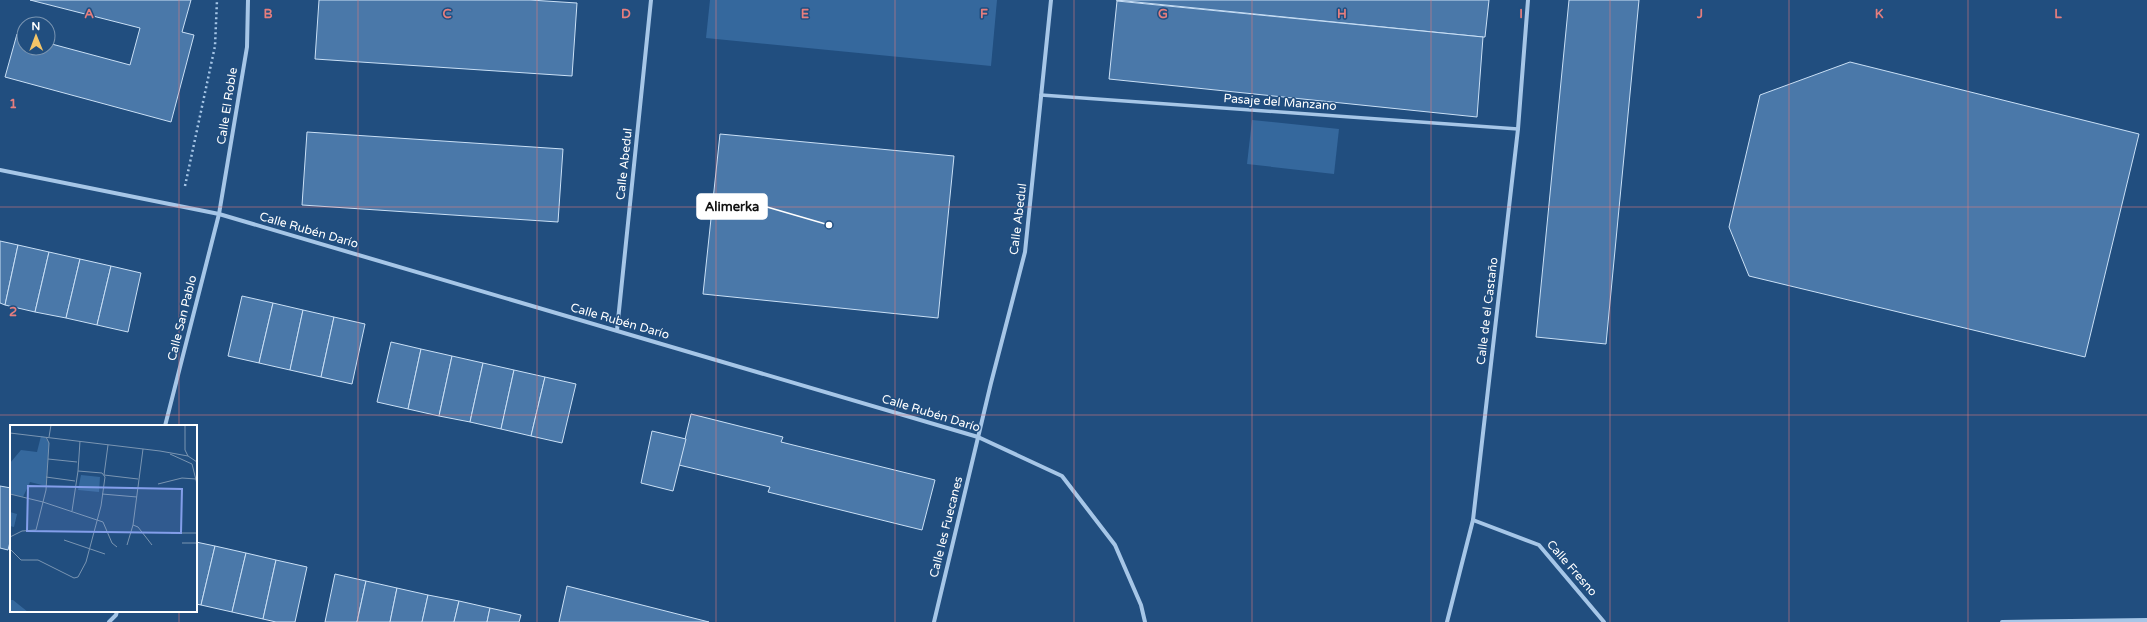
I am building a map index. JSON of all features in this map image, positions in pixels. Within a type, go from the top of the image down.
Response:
[{"type":"street","name":"Calle El Roble","points":[[219,214],[246,47],[248,0]]},
{"type":"street","name":"Calle Abedul","points":[[616,330],[651,0]]},
{"type":"street","name":"Calle Abedul","points":[[978,437],[1025,252],[1051,0]]},
{"type":"street","name":"Calle de el Castaño","points":[[1447,622],[1473,520],[1518,129],[1528,0]]},
{"type":"street","name":"Pasaje del Manzano","points":[[1041,95],[1518,129]]},
{"type":"street","name":"Calle Rubén Darío","points":[[0,170],[219,214],[978,437],[1062,476],[1115,545],[1141,606],[1145,622]]},
{"type":"street","name":"Calle San Pablo","points":[[165,425],[219,214]]},
{"type":"street","name":"Calle les Fuecanes","points":[[934,622],[978,437]]},
{"type":"street","name":"Calle Fresno","points":[[1473,520],[1540,545],[1604,622]]},
{"type":"street","points":[[109,622],[116,615],[117,612]]},
{"type":"street","points":[[2002,622],[2147,620]]},
{"type":"path","points":[[184,193],[215,46],[217,0]]},
{"type":"shaded area","points":[[710,0],[997,0],[991,66],[706,38]]},
{"type":"shaded area","points":[[1252,120],[1339,129],[1334,174],[1247,164]]},
{"type":"building","points":[[30,0],[191,0],[182,32],[194,35],[171,122],[5,77],[16,38],[16,56],[56,56],[56,45],[130,65],[140,28]]},
{"type":"building","points":[[319,0],[530,0],[577,3],[572,76],[315,59]]},
{"type":"building","points":[[1116,0],[1489,0],[1485,37],[1483,37]]},
{"type":"building","points":[[1569,0],[1639,0],[1606,344],[1536,337]]},
{"type":"building","points":[[1117,1],[1483,37],[1477,117],[1109,79]]},
{"type":"building","points":[[1850,62],[2139,134],[2085,357],[1749,276],[1729,227],[1760,95]]},
{"type":"building","points":[[307,132],[563,149],[558,222],[302,205]]},
{"type":"building","points":[[720,134],[954,156],[938,318],[703,294]]},
{"type":"building","points":[[0,241],[18,245],[5,305],[0,303]]},
{"type":"building","points":[[18,245],[49,252],[35,312],[5,305]]},
{"type":"building","points":[[49,252],[80,259],[66,318],[35,312]]},
{"type":"building","points":[[80,259],[111,266],[97,325],[66,318]]},
{"type":"building","points":[[111,266],[141,273],[128,332],[97,325]]},
{"type":"building","points":[[242,296],[273,303],[259,363],[228,356]]},
{"type":"building","points":[[273,303],[303,310],[290,370],[259,363]]},
{"type":"building","points":[[303,310],[334,317],[321,377],[290,370]]},
{"type":"building","points":[[334,317],[365,324],[352,384],[321,377]]},
{"type":"building","points":[[391,342],[421,349],[408,409],[377,402]]},
{"type":"building","points":[[421,349],[452,356],[439,416],[408,409]]},
{"type":"building","points":[[452,356],[483,363],[470,422],[439,416]]},
{"type":"building","points":[[483,363],[514,370],[501,429],[470,422]]},
{"type":"building","points":[[514,370],[545,377],[531,436],[501,429]]},
{"type":"building","points":[[545,377],[576,384],[562,443],[531,436]]},
{"type":"building","points":[[691,414],[783,437],[781,442],[935,480],[922,530],[768,492],[770,487],[679,465]]},
{"type":"building","points":[[652,431],[686,439],[673,491],[641,483]]},
{"type":"building","points":[[0,486],[10,488],[10,542],[8,550],[0,548]]},
{"type":"building","points":[[197,542],[215,546],[201,605],[197,604]]},
{"type":"building","points":[[215,546],[246,553],[232,612],[201,605]]},
{"type":"building","points":[[246,553],[276,560],[263,619],[232,612]]},
{"type":"building","points":[[276,560],[307,567],[295,622],[276,622],[263,619]]},
{"type":"building","points":[[335,574],[366,581],[357,622],[325,622]]},
{"type":"building","points":[[366,581],[397,588],[390,622],[357,622]]},
{"type":"building","points":[[567,586],[709,622],[559,622]]},
{"type":"building","points":[[397,588],[428,595],[422,622],[390,622]]},
{"type":"building","points":[[428,595],[459,601],[454,622],[422,622]]},
{"type":"building","points":[[459,601],[490,608],[487,622],[454,622]]},
{"type":"building","points":[[490,608],[521,615],[519,622],[487,622]]},
{"type":"place","name":"Alimerka","points":[[829,225]]}]
